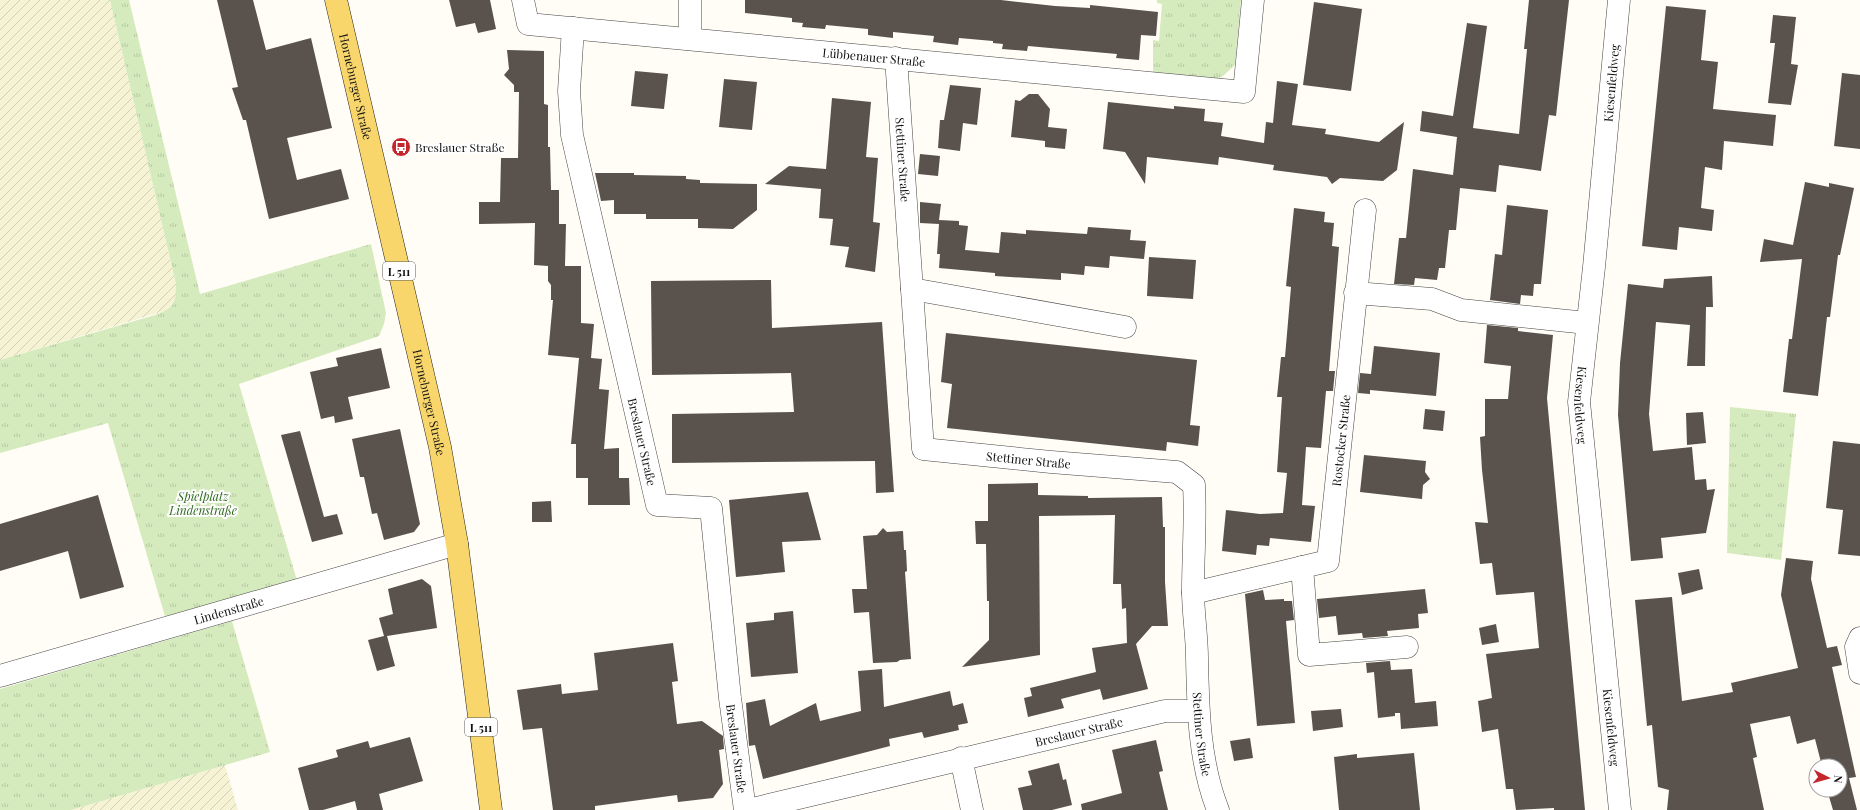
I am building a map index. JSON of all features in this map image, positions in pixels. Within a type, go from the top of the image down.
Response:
[{"type":"main road","name":"Horneburger Straße","points":[[336,0],[440,448],[458,544],[491,810]]},
{"type":"street","name":"Lübbenauer Straße","points":[[523,0],[528,24],[1244,92],[1253,0]]},
{"type":"street","points":[[690,0],[690,39]]},
{"type":"street","name":"Kiesenfeldweg","points":[[1619,0],[1579,402],[1620,810]]},
{"type":"street","name":"Breslauer Straße","points":[[573,28],[569,91],[572,135],[657,505],[711,508],[730,698],[747,810],[961,758],[1165,711],[1198,711]]},
{"type":"street","name":"Stettiner Straße","points":[[896,58],[923,449],[1051,462],[1177,472],[1194,485],[1195,507],[1193,593],[1197,654],[1198,711],[1209,786],[1218,810]]},
{"type":"street","name":"Rostocker Straße","points":[[1193,593],[1328,561],[1355,293],[1365,210]]},
{"type":"street","points":[[912,290],[1124,327]]},
{"type":"street","points":[[1355,293],[1432,299],[1461,310],[1587,322]]},
{"type":"street","name":"Lindenstraße","points":[[0,676],[458,544]]},
{"type":"street","points":[[1302,567],[1309,655],[1408,647]]},
{"type":"street","points":[[1860,638],[1856,647],[1860,673]]},
{"type":"street","points":[[961,758],[972,810]]},
{"type":"shaded area","points":[[0,0],[110,0],[176,284],[176,295],[174,304],[168,310],[0,360]]},
{"type":"shaded area","points":[[225,765],[238,810],[71,810]]},
{"type":"green space","name":"Spielplatz Lindenstraße","points":[[110,0],[129,0],[200,294],[371,244],[386,313],[384,324],[379,336],[239,384],[298,584],[167,623],[108,423],[0,453],[0,360],[155,315],[166,310],[173,304],[174,301],[176,284]]},
{"type":"green space","points":[[1157,0],[1241,0],[1235,65],[1222,77],[1208,81],[1153,75],[1153,40],[1159,41],[1162,4],[1157,3]]},
{"type":"green space","points":[[1730,407],[1796,414],[1781,560],[1727,553]]},
{"type":"green space","points":[[232,621],[270,752],[71,810],[0,810],[0,689]]},
{"type":"building","points":[[217,0],[253,0],[266,50],[311,38],[332,128],[287,138],[297,180],[341,169],[349,199],[269,219],[246,120],[243,120],[232,88],[238,87]]},
{"type":"building","points":[[449,0],[490,0],[496,29],[478,33],[475,23],[456,27]]},
{"type":"building","points":[[745,0],[1001,0],[1055,6],[1090,8],[1090,5],[1158,12],[1156,36],[1141,35],[1139,60],[1116,58],[1117,54],[1028,46],[1027,51],[1002,49],[1003,44],[993,43],[993,41],[959,38],[958,45],[933,42],[934,36],[893,32],[893,38],[868,35],[868,29],[826,25],[825,29],[802,27],[803,23],[792,22],[792,18],[745,13]]},
{"type":"building","points":[[1529,0],[1569,0],[1556,116],[1549,115],[1541,171],[1499,165],[1496,192],[1460,188],[1456,230],[1449,230],[1445,268],[1439,268],[1437,280],[1415,278],[1414,285],[1394,284],[1399,238],[1406,238],[1413,169],[1453,175],[1457,137],[1420,131],[1422,111],[1453,116],[1467,23],[1487,26],[1473,128],[1519,134],[1527,49],[1524,49]]},
{"type":"building","points":[[1314,2],[1362,9],[1351,91],[1303,85]]},
{"type":"building","points":[[1666,6],[1706,10],[1701,60],[1718,62],[1713,109],[1776,115],[1773,146],[1724,141],[1722,170],[1705,167],[1701,208],[1714,210],[1712,231],[1679,227],[1677,250],[1642,246]]},
{"type":"building","points":[[1773,15],[1796,17],[1791,64],[1798,65],[1791,105],[1768,103],[1775,43],[1770,43]]},
{"type":"building","points":[[507,50],[544,51],[544,104],[548,105],[548,147],[550,147],[551,190],[559,190],[559,224],[566,224],[565,266],[581,266],[581,323],[594,324],[591,358],[602,359],[599,389],[609,390],[604,449],[619,448],[619,478],[629,478],[630,505],[588,505],[588,478],[576,478],[576,444],[571,444],[579,358],[548,355],[553,300],[551,300],[551,285],[548,281],[548,266],[534,265],[535,223],[479,224],[479,202],[500,202],[501,158],[518,158],[519,92],[514,92],[514,85],[504,75],[509,69]]},
{"type":"building","points":[[635,71],[668,74],[664,109],[631,106]]},
{"type":"building","points":[[1842,73],[1860,75],[1860,149],[1834,146]]},
{"type":"building","points":[[724,79],[757,82],[752,130],[719,127]]},
{"type":"building","points":[[1277,81],[1298,84],[1292,125],[1326,129],[1325,134],[1379,142],[1404,122],[1397,170],[1383,181],[1340,178],[1332,184],[1327,177],[1273,170],[1274,165],[1219,157],[1218,165],[1147,157],[1145,184],[1125,152],[1103,149],[1108,102],[1174,109],[1174,106],[1205,109],[1204,121],[1223,123],[1221,136],[1264,143],[1266,122],[1273,123]]},
{"type":"building","points":[[950,85],[981,88],[977,125],[963,123],[960,151],[938,148],[940,120],[944,120]]},
{"type":"building","points":[[1029,94],[1038,94],[1050,109],[1048,127],[1067,129],[1065,149],[1045,147],[1045,141],[1011,137],[1015,100],[1020,101]]},
{"type":"building","points":[[832,98],[871,102],[866,157],[878,158],[873,222],[880,223],[875,272],[845,267],[849,247],[830,245],[833,219],[819,218],[821,189],[765,184],[789,166],[826,169]]},
{"type":"building","points":[[920,154],[940,156],[938,176],[918,174]]},
{"type":"building","points":[[595,173],[634,173],[634,175],[686,176],[686,179],[700,180],[700,183],[757,184],[757,210],[733,229],[698,228],[698,219],[646,219],[646,214],[614,214],[614,200],[601,201]]},
{"type":"building","points":[[1805,182],[1829,187],[1829,183],[1854,188],[1840,255],[1838,255],[1830,317],[1827,317],[1818,396],[1783,392],[1789,339],[1792,339],[1802,259],[1760,262],[1764,239],[1793,245]]},
{"type":"building","points":[[920,202],[941,204],[939,220],[959,221],[959,225],[968,226],[965,250],[999,253],[1001,232],[1026,234],[1026,230],[1087,234],[1088,227],[1131,230],[1130,240],[1146,241],[1144,259],[1110,256],[1109,268],[1085,266],[1084,275],[1061,273],[1061,280],[995,276],[995,273],[939,268],[940,254],[937,254],[939,224],[920,223]]},
{"type":"building","points":[[1507,205],[1548,210],[1541,284],[1534,284],[1533,296],[1521,295],[1520,304],[1490,300],[1495,254],[1502,255]]},
{"type":"building","points":[[1294,208],[1325,212],[1324,222],[1334,223],[1332,246],[1339,247],[1329,371],[1335,371],[1333,391],[1326,391],[1321,448],[1306,447],[1302,505],[1315,506],[1311,542],[1270,538],[1269,546],[1257,545],[1256,555],[1222,551],[1226,510],[1260,514],[1283,513],[1287,473],[1277,472],[1282,397],[1277,397],[1281,357],[1285,357],[1291,287],[1286,286]]},
{"type":"building","points":[[1149,257],[1196,260],[1193,299],[1147,296]]},
{"type":"building","points":[[1712,276],[1713,307],[1706,307],[1705,366],[1687,366],[1690,325],[1656,322],[1649,414],[1653,451],[1692,447],[1695,480],[1706,479],[1707,490],[1715,489],[1706,533],[1661,538],[1663,558],[1631,561],[1618,415],[1620,363],[1628,284],[1663,288],[1664,279]]},
{"type":"building","points":[[771,280],[772,328],[882,322],[894,492],[876,493],[875,461],[672,463],[672,414],[794,412],[791,373],[652,375],[651,281]]},
{"type":"building","points":[[1487,325],[1518,328],[1518,331],[1553,335],[1547,398],[1585,810],[1554,810],[1554,808],[1516,810],[1513,789],[1506,789],[1498,729],[1482,732],[1478,701],[1492,698],[1486,654],[1539,648],[1534,592],[1496,595],[1492,563],[1480,564],[1475,522],[1488,523],[1480,437],[1485,436],[1485,399],[1508,399],[1511,366],[1484,363]]},
{"type":"building","points":[[946,333],[1197,360],[1190,425],[1200,426],[1198,446],[1167,442],[1166,451],[947,428],[952,384],[941,382]]},
{"type":"building","points":[[1374,346],[1440,353],[1436,396],[1370,390],[1370,394],[1358,393],[1360,373],[1371,374]]},
{"type":"building","points":[[381,348],[390,388],[348,397],[353,419],[335,423],[334,416],[321,419],[310,372],[338,366],[336,358]]},
{"type":"building","points":[[1425,409],[1445,411],[1443,431],[1423,429]]},
{"type":"building","points":[[1703,412],[1706,443],[1687,445],[1686,413]]},
{"type":"building","points":[[400,429],[420,524],[414,532],[384,540],[377,513],[372,514],[364,477],[360,477],[352,439]]},
{"type":"building","points":[[300,431],[324,517],[337,514],[343,534],[312,542],[281,435]]},
{"type":"building","points":[[1833,441],[1860,444],[1860,556],[1838,554],[1843,510],[1826,508]]},
{"type":"building","points":[[1364,455],[1426,461],[1425,472],[1430,479],[1423,485],[1422,499],[1360,492]]},
{"type":"building","points":[[1038,483],[1038,495],[1088,496],[1088,498],[1162,497],[1163,527],[1165,527],[1165,582],[1168,626],[1152,626],[1136,644],[1148,689],[1103,700],[1100,689],[1061,699],[1064,708],[1028,717],[1024,698],[1032,696],[1030,688],[1096,672],[1092,648],[1127,643],[1126,608],[1122,609],[1121,584],[1113,584],[1115,515],[1039,516],[1040,655],[962,667],[989,640],[989,601],[987,601],[986,544],[976,544],[975,521],[988,521],[988,484]]},
{"type":"building","points":[[808,492],[821,540],[782,542],[785,572],[736,577],[729,500]]},
{"type":"building","points":[[98,495],[124,587],[80,599],[68,551],[0,571],[0,524]]},
{"type":"building","points":[[551,501],[552,522],[532,522],[532,502]]},
{"type":"building","points":[[883,528],[887,532],[903,531],[904,550],[906,550],[907,571],[905,572],[911,659],[900,660],[897,662],[873,663],[869,612],[854,613],[852,589],[867,589],[863,536],[877,535]]},
{"type":"building","points":[[1786,558],[1813,561],[1811,579],[1827,648],[1837,646],[1842,665],[1832,667],[1856,777],[1849,778],[1857,810],[1833,810],[1829,798],[1848,798],[1848,758],[1820,758],[1815,739],[1797,744],[1790,716],[1750,724],[1757,757],[1753,758],[1764,810],[1667,810],[1669,790],[1658,787],[1652,725],[1647,726],[1635,600],[1672,597],[1682,701],[1733,692],[1731,683],[1798,668],[1781,595]]},
{"type":"building","points":[[1699,569],[1703,589],[1682,595],[1678,573]]},
{"type":"building","points":[[422,579],[431,586],[437,628],[387,636],[395,666],[377,671],[368,640],[384,636],[379,618],[393,614],[388,589]]},
{"type":"building","points":[[1425,589],[1428,613],[1418,614],[1419,628],[1387,631],[1388,636],[1363,638],[1362,633],[1338,635],[1336,616],[1319,618],[1317,599]]},
{"type":"building","points":[[1263,590],[1265,600],[1284,599],[1284,601],[1292,601],[1294,620],[1286,621],[1295,723],[1257,726],[1245,594]]},
{"type":"building","points":[[793,611],[798,673],[751,677],[746,623],[774,620],[774,613]]},
{"type":"building","points":[[1496,624],[1499,642],[1482,645],[1479,628]]},
{"type":"building","points":[[673,643],[678,681],[672,682],[677,724],[702,721],[723,736],[724,749],[719,750],[723,784],[713,798],[678,802],[677,795],[595,806],[595,810],[553,810],[542,728],[523,730],[517,690],[561,684],[562,694],[598,690],[594,653]]},
{"type":"building","points":[[1390,661],[1391,670],[1412,669],[1415,703],[1436,701],[1438,726],[1401,729],[1400,713],[1395,713],[1395,716],[1378,718],[1374,672],[1367,673],[1366,663]]},
{"type":"building","points":[[882,669],[884,707],[950,691],[953,706],[963,703],[968,723],[958,725],[959,730],[924,738],[922,732],[889,739],[890,746],[763,779],[755,745],[749,746],[746,703],[765,699],[770,726],[816,703],[820,721],[861,711],[858,671]]},
{"type":"building","points":[[1341,709],[1343,727],[1313,731],[1311,711]]},
{"type":"building","points":[[410,737],[423,781],[379,794],[383,810],[357,810],[355,801],[323,810],[309,810],[298,768],[338,757],[336,750],[368,741],[370,748]]},
{"type":"building","points":[[1250,738],[1253,758],[1234,761],[1230,741]]},
{"type":"building","points":[[1156,740],[1163,771],[1159,772],[1168,810],[1082,810],[1081,804],[1122,793],[1112,750]]},
{"type":"building","points":[[1414,753],[1420,810],[1339,810],[1334,757],[1357,754],[1357,758]]},
{"type":"building","points":[[1059,763],[1063,780],[1066,779],[1072,805],[1052,810],[1023,810],[1018,788],[1032,785],[1028,771]]},
{"type":"place","name":"Breslauer Straße","points":[[401,147]]}]
